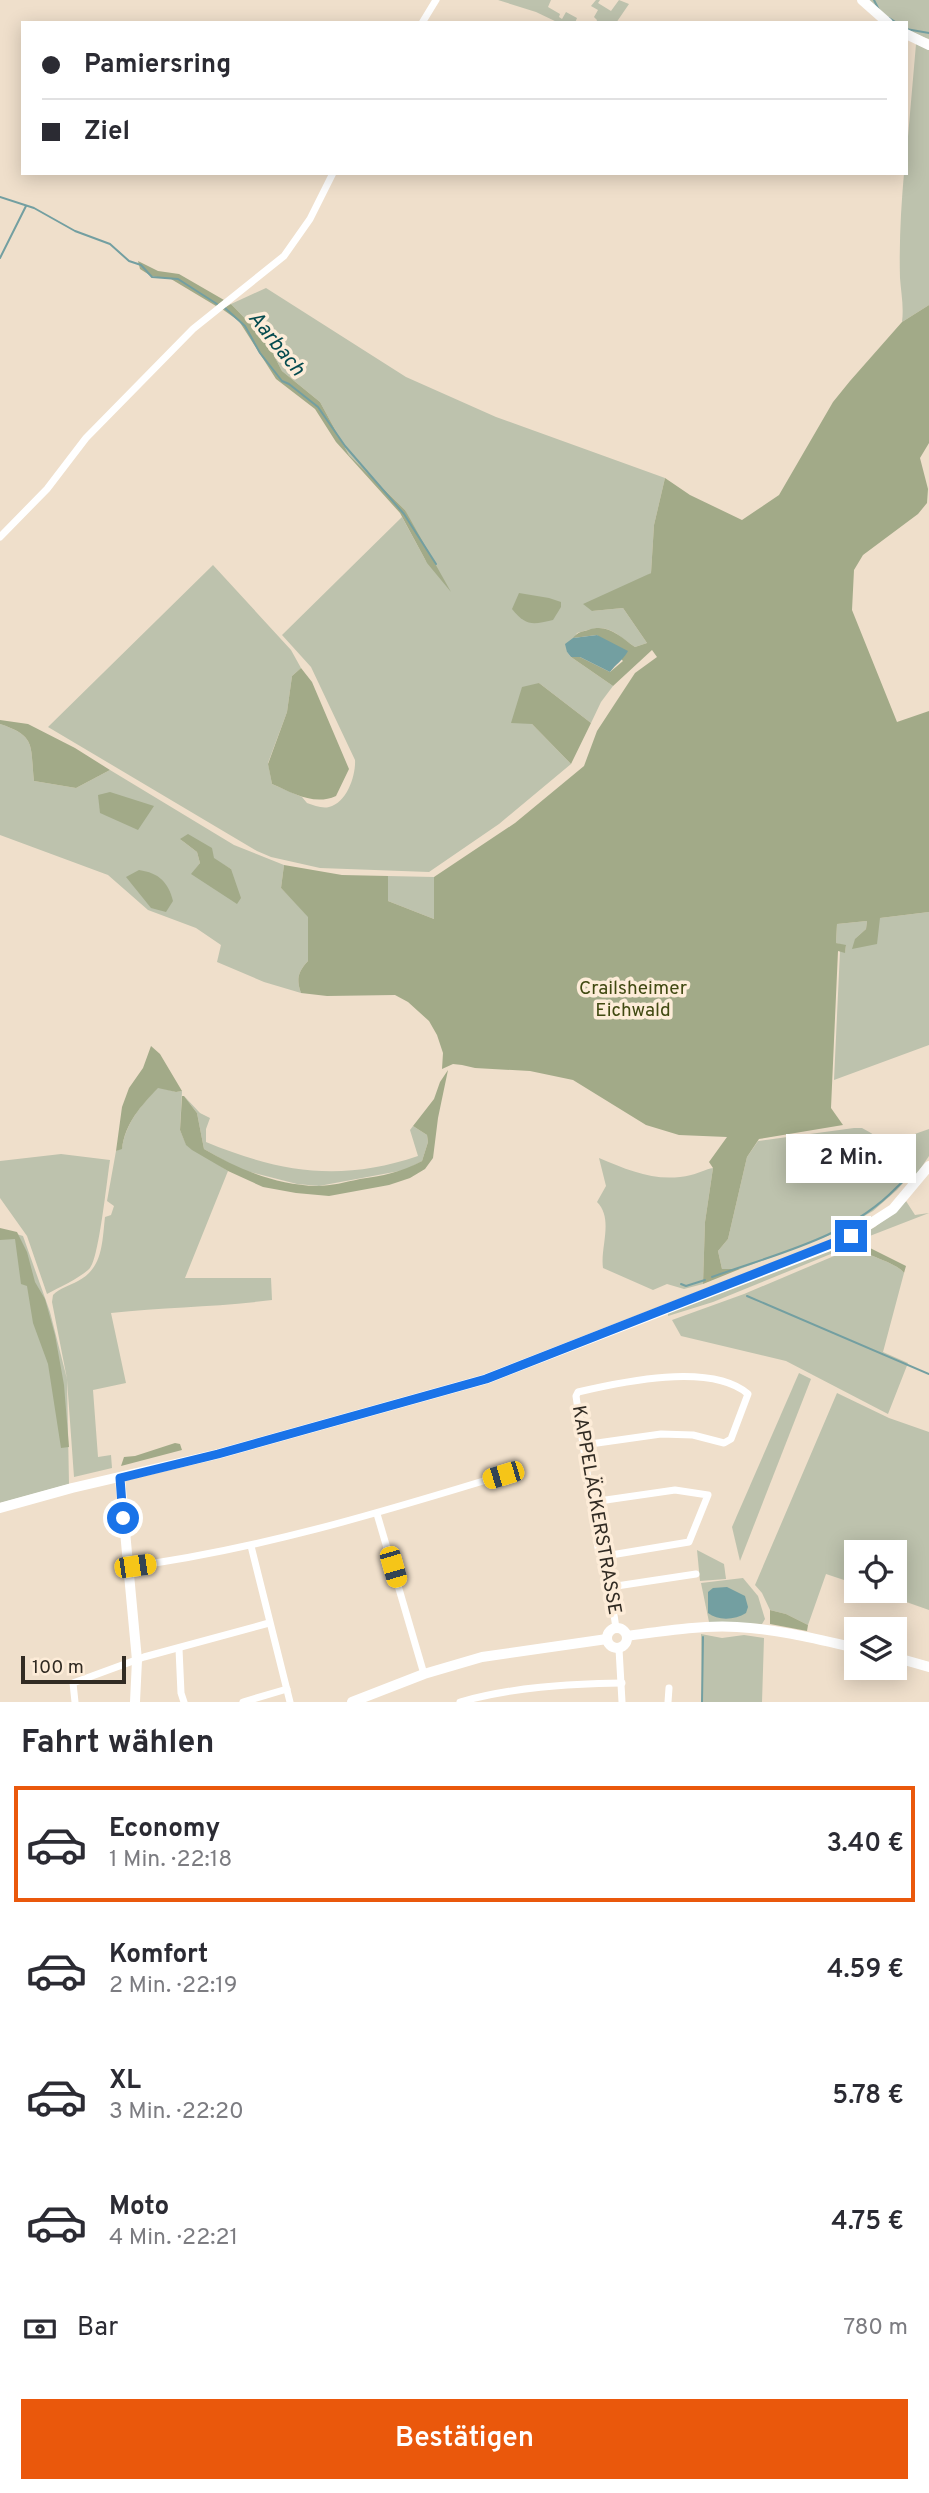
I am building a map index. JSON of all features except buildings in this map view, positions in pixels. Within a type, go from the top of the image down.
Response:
[{"type":"main road","points":[[862,0],[886,21]]},
{"type":"main road","points":[[908,35],[929,45]]},
{"type":"main road","points":[[0,1508],[218,1454],[486,1379],[845,1240],[892,1209],[929,1166]]},
{"type":"main road","points":[[120,1478],[137,1660],[135,1702]]},
{"type":"main road","points":[[627,1636],[708,1627],[735,1627],[767,1629],[844,1645]]},
{"type":"main road","points":[[616,1628],[624,1630],[627,1636],[626,1643],[619,1649],[611,1647],[607,1639],[608,1633],[616,1628]]},
{"type":"main road","points":[[352,1702],[424,1674],[482,1657],[607,1639]]},
{"type":"main road","points":[[907,1661],[929,1667]]},
{"type":"street","points":[[423,21],[435,1]]},
{"type":"street","points":[[0,537],[47,489],[86,438],[193,329],[284,256],[305,227],[332,175]]},
{"type":"street","name":"KAPPELÄCKERSTRASSE","points":[[583,1446],[661,1434],[693,1435],[724,1443],[731,1438],[748,1394],[718,1381],[683,1376],[578,1392],[576,1396],[583,1446],[592,1502],[598,1548],[605,1556],[616,1628]]},
{"type":"street","points":[[127,1567],[251,1546],[377,1514],[503,1475],[514,1469]]},
{"type":"street","points":[[592,1502],[675,1490],[708,1495],[689,1542],[605,1556]]},
{"type":"street","points":[[377,1514],[424,1674]]},
{"type":"street","points":[[251,1546],[290,1702]]},
{"type":"street","points":[[610,1587],[696,1574]]},
{"type":"street","points":[[75,1702],[73,1683],[137,1660],[269,1623]]},
{"type":"street","points":[[179,1649],[181,1693],[184,1702]]},
{"type":"street","points":[[619,1649],[622,1702]]},
{"type":"street","points":[[460,1702],[533,1688],[622,1684]]},
{"type":"street","points":[[668,1702],[669,1688]]},
{"type":"street","points":[[243,1702],[287,1689]]},
{"type":"green space","points":[[498,0],[551,0],[548,7],[560,14],[559,17],[562,19],[566,12],[577,18],[576,21],[555,21]]},
{"type":"green space","points":[[596,0],[600,0],[598,3],[611,11],[619,0],[629,4],[617,21],[597,21],[594,17],[598,10],[591,6]]},
{"type":"green space","points":[[868,0],[929,0],[929,39],[908,32],[908,21],[890,21]]},
{"type":"green space","points":[[916,44],[929,50],[929,305],[902,322],[901,212],[904,175],[908,175],[908,136]]},
{"type":"green space","points":[[138,261],[158,271],[179,274],[224,300],[216,306],[171,279],[151,276],[140,269]]},
{"type":"green space","points":[[266,288],[406,377],[496,417],[665,478],[654,525],[651,573],[592,611],[623,608],[647,643],[635,647],[614,632],[603,628],[577,633],[567,652],[613,686],[601,702],[591,723],[539,683],[532,724],[571,764],[499,824],[429,872],[320,868],[271,857],[48,727],[213,565],[291,650],[301,668],[292,676],[287,712],[268,763],[272,784],[302,797],[307,803],[324,808],[341,800],[349,788],[355,760],[311,667],[282,635],[402,517],[427,563],[405,510],[349,455],[320,402],[282,371],[266,340],[231,304]]},
{"type":"green space","points":[[231,304],[266,340],[282,371],[320,402],[349,455],[405,510],[451,592],[427,563],[400,513],[336,442],[315,409],[276,379],[239,321],[222,309]]},
{"type":"green space","name":"Crailsheimer Eichwald","points":[[929,305],[929,443],[920,458],[928,489],[927,503],[918,514],[863,555],[854,570],[852,610],[897,722],[929,711],[929,912],[880,918],[877,944],[852,949],[855,939],[866,929],[867,921],[837,924],[836,943],[846,945],[845,953],[838,951],[831,1108],[843,1125],[759,1139],[747,1157],[728,1239],[718,1251],[722,1269],[740,1269],[703,1284],[705,1222],[713,1168],[709,1162],[727,1137],[679,1135],[646,1125],[573,1080],[530,1071],[453,1064],[442,1069],[443,1053],[429,1021],[408,1002],[395,995],[327,996],[301,993],[299,976],[308,961],[308,917],[281,888],[284,865],[342,875],[388,876],[388,901],[434,919],[434,877],[515,823],[584,766],[597,731],[635,673],[657,657],[652,650],[613,686],[571,657],[580,657],[610,672],[623,661],[597,635],[573,638],[580,632],[595,628],[607,629],[635,647],[647,643],[623,608],[592,611],[583,604],[651,573],[654,525],[665,478],[690,495],[742,520],[779,495],[833,402],[902,322]]},
{"type":"green space","points":[[519,593],[561,602],[561,607],[553,620],[530,623],[521,619],[512,609]]},
{"type":"green space","points":[[301,668],[312,682],[349,769],[336,796],[328,799],[304,797],[272,784],[268,764],[287,712],[292,676]]},
{"type":"green space","points":[[539,683],[591,723],[571,764],[532,724],[511,723],[522,687]]},
{"type":"green space","points":[[0,720],[28,724],[110,770],[76,788],[34,781],[31,751],[26,738],[12,728],[0,724]]},
{"type":"green space","points":[[0,724],[12,728],[26,738],[31,751],[34,781],[76,788],[110,770],[234,845],[284,865],[281,888],[308,916],[308,961],[299,976],[301,993],[264,982],[217,962],[221,945],[196,928],[148,910],[108,875],[0,835]],"holes":[[[180,839],[231,869],[192,874],[200,863],[197,852]]]},
{"type":"green space","points":[[110,792],[154,806],[138,830],[100,813],[98,795]]},
{"type":"green space","points":[[188,834],[212,848],[214,858],[231,869],[241,898],[237,904],[191,874],[200,863],[197,852],[180,839]]},
{"type":"green space","points":[[139,870],[152,873],[165,884],[173,901],[166,912],[151,908],[126,877]]},
{"type":"green space","points":[[388,876],[434,877],[434,919],[388,901]]},
{"type":"green space","points":[[929,912],[929,1045],[834,1080],[840,951],[845,952],[846,946],[836,943],[837,924],[867,921],[866,929],[855,939],[880,918]]},
{"type":"green space","points":[[151,1046],[160,1054],[182,1091],[158,1088],[126,1131],[122,1149],[116,1151],[122,1107],[129,1088],[143,1068]]},
{"type":"green space","points":[[448,1070],[433,1158],[425,1169],[410,1178],[389,1185],[329,1196],[263,1187],[192,1150],[186,1145],[180,1130],[184,1096],[197,1113],[204,1149],[244,1169],[287,1183],[317,1186],[384,1175],[422,1161],[428,1142],[427,1135],[413,1126],[434,1099]]},
{"type":"green space","points":[[158,1087],[182,1091],[180,1130],[186,1144],[228,1171],[185,1278],[271,1278],[272,1300],[111,1313],[126,1383],[93,1390],[98,1457],[111,1455],[112,1468],[74,1477],[67,1380],[69,1484],[0,1503],[0,1229],[23,1236],[50,1312],[67,1379],[52,1302],[53,1295],[86,1276],[97,1262],[105,1217],[111,1215],[114,1206],[107,1201],[116,1151],[122,1148],[135,1115]]},
{"type":"green space","points":[[184,1096],[200,1113],[210,1118],[206,1129],[206,1142],[233,1153],[286,1167],[337,1171],[363,1169],[418,1156],[410,1130],[413,1126],[427,1135],[428,1142],[422,1161],[405,1170],[319,1186],[297,1184],[239,1169],[204,1149],[197,1113]]},
{"type":"green space","points":[[862,1128],[871,1133],[908,1161],[911,1169],[909,1176],[897,1190],[873,1211],[835,1233],[740,1269],[722,1269],[718,1251],[728,1239],[747,1157],[758,1141]]},
{"type":"green space","points":[[929,1129],[929,1156],[912,1181],[914,1168],[911,1159],[892,1142]]},
{"type":"green space","points":[[61,1154],[110,1160],[99,1234],[90,1268],[47,1294],[27,1236],[0,1198],[0,1161]]},
{"type":"green space","points":[[599,1158],[633,1171],[667,1178],[691,1175],[713,1168],[705,1222],[703,1284],[684,1289],[667,1284],[653,1290],[603,1268],[606,1225],[602,1209],[597,1202],[606,1186]]},
{"type":"green space","points":[[906,1201],[915,1215],[929,1213],[862,1239],[858,1236],[875,1227]]},
{"type":"green space","points":[[0,1228],[17,1232],[27,1252],[35,1282],[45,1299],[64,1385],[69,1447],[61,1448],[48,1364],[33,1323],[27,1286],[21,1284],[15,1239],[0,1240]]},
{"type":"green space","points":[[852,1241],[852,1245],[848,1247],[713,1302],[668,1316],[668,1313]]},
{"type":"green space","points":[[862,1244],[906,1266],[904,1273],[889,1263],[853,1248]]},
{"type":"green space","points":[[853,1248],[889,1263],[904,1273],[883,1352],[908,1363],[888,1414],[786,1361],[681,1336],[672,1320],[744,1294]]},
{"type":"green space","points":[[799,1373],[811,1379],[740,1561],[732,1527]]},
{"type":"green space","points":[[837,1393],[889,1418],[929,1432],[929,1610],[907,1602],[907,1540],[844,1540],[844,1580],[826,1574],[808,1625],[786,1614],[770,1610],[755,1585]]},
{"type":"green space","points":[[175,1443],[180,1444],[182,1450],[121,1466],[124,1457]]},
{"type":"green space","points":[[697,1550],[724,1564],[726,1579],[700,1581]]},
{"type":"green space","points":[[743,1578],[758,1596],[765,1619],[762,1624],[709,1622],[701,1583]]},
{"type":"green space","points":[[770,1610],[786,1614],[808,1625],[807,1631],[770,1624]]},
{"type":"green space","points":[[701,1634],[722,1638],[744,1635],[764,1638],[762,1702],[702,1702]]},
{"type":"water","points":[[597,635],[628,651],[610,672],[580,657],[571,657],[567,652],[565,644],[573,638]]},
{"type":"water","points":[[727,1587],[745,1596],[748,1607],[746,1613],[727,1619],[712,1616],[708,1613],[708,1592],[713,1588]]},
{"type":"waterway","points":[[874,0],[879,10]]},
{"type":"waterway","points":[[889,18],[894,21]]},
{"type":"waterway","points":[[908,29],[929,33]]},
{"type":"waterway","name":"Aarbach","points":[[0,197],[34,208],[75,231],[110,244],[129,261],[141,265],[152,277],[178,279],[217,304]]},
{"type":"waterway","points":[[0,258],[26,206]]},
{"type":"waterway","name":"Aarbach","points":[[225,308],[245,326],[260,353],[282,381],[318,407],[345,446],[404,514],[436,564]]},
{"type":"waterway","points":[[712,1277],[810,1243],[856,1220],[877,1205],[904,1181],[910,1169],[899,1152],[872,1135]]},
{"type":"waterway","points":[[681,1284],[686,1286],[705,1280]]},
{"type":"waterway","points":[[747,1296],[929,1374]]},
{"type":"waterway","points":[[702,1702],[703,1637]]},
{"type":"route","points":[[123,1518],[120,1478],[218,1454],[486,1379],[851,1236]]}]
